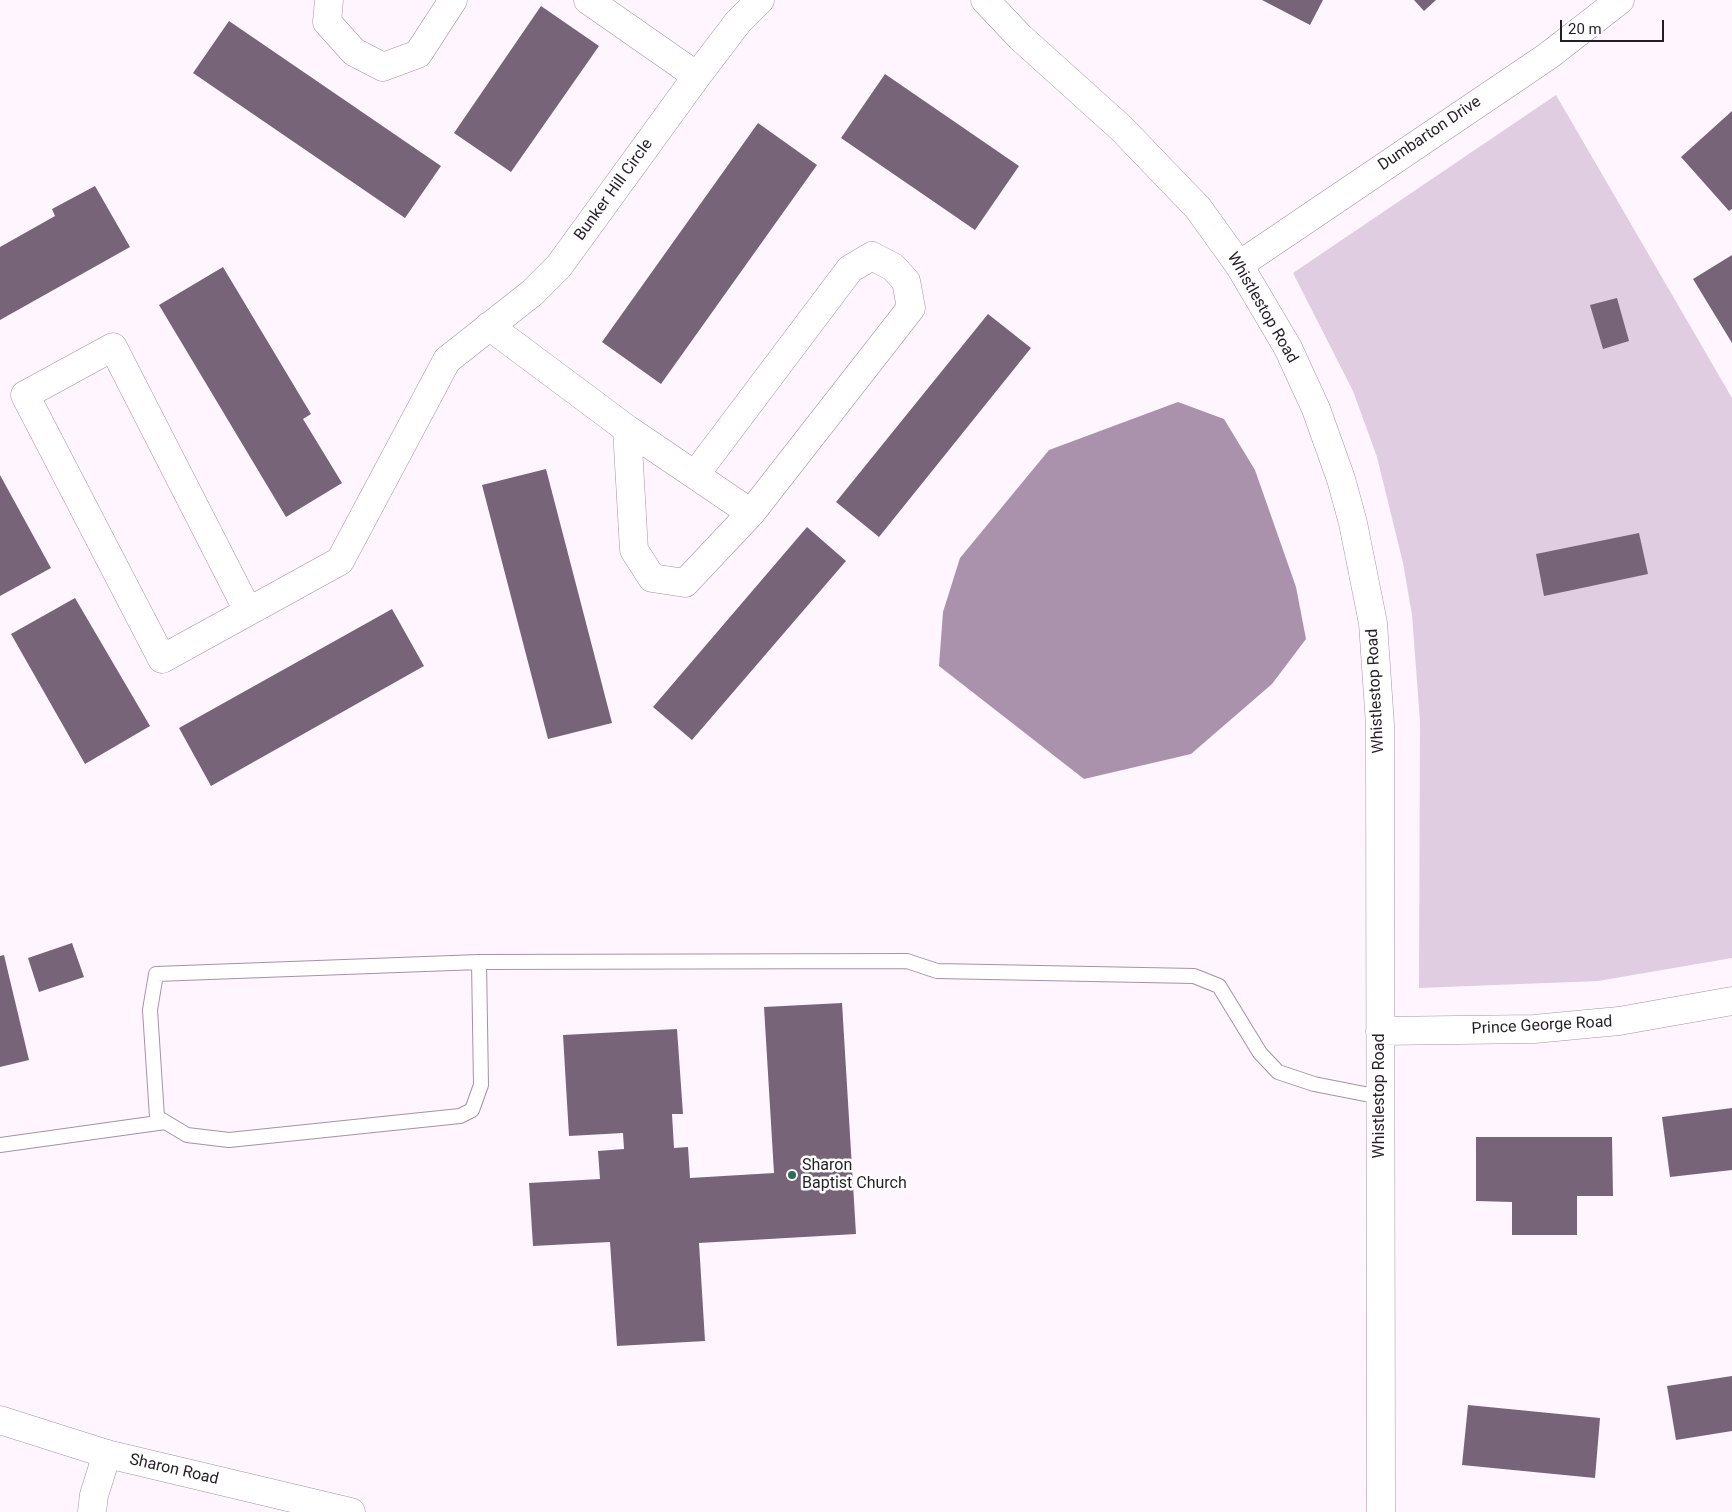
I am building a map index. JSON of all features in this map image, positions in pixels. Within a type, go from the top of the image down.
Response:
[{"type":"street","points":[[329,0],[327,22],[354,52],[383,66],[418,54],[453,0]]},
{"type":"street","points":[[588,0],[697,76]]},
{"type":"street","name":"Bunker Hill Circle","points":[[248,611],[340,561],[447,360],[532,293],[559,266],[697,76],[738,22],[760,0]]},
{"type":"street","name":"Whistlestop Road","points":[[985,0],[1020,36],[1134,142],[1198,208],[1239,265],[1288,348],[1316,409],[1341,479],[1365,579],[1372,623],[1380,725],[1381,1512]]},
{"type":"street","name":"Dumbarton Drive","points":[[1239,265],[1548,56],[1620,0]]},
{"type":"street","points":[[627,428],[634,550],[652,578],[685,584],[751,513],[911,308],[906,281],[894,267],[872,256],[850,269],[695,475]]},
{"type":"street","points":[[490,326],[627,428],[751,513]]},
{"type":"street","points":[[113,347],[248,611],[162,659],[26,395],[113,347]]},
{"type":"street","name":"Prince George Road","points":[[1380,1031],[1534,1029],[1618,1022],[1732,1001]]},
{"type":"street","name":"Sharon Road","points":[[0,1420],[107,1454],[351,1512]]},
{"type":"street","points":[[92,1512],[94,1495],[107,1454]]},
{"type":"lane","points":[[479,962],[481,1085],[472,1110],[460,1116],[229,1140],[187,1135],[157,1117],[150,1010],[156,974],[479,962],[908,961],[937,971],[1194,976],[1219,986],[1260,1053],[1278,1072],[1314,1084],[1380,1097]]},
{"type":"lane","points":[[0,1145],[166,1122]]},
{"type":"shaded area","points":[[1556,95],[1732,398],[1732,958],[1598,981],[1419,988],[1420,721],[1412,615],[1403,563],[1377,457],[1353,391],[1293,273]]},
{"type":"shaded area","points":[[1178,402],[1224,419],[1255,470],[1296,587],[1306,639],[1272,684],[1191,754],[1084,779],[939,666],[943,612],[960,558],[1049,450]]},
{"type":"building","points":[[1262,0],[1323,0],[1310,25]]},
{"type":"building","points":[[1414,0],[1436,0],[1424,11]]},
{"type":"building","points":[[541,6],[599,46],[511,172],[454,133]]},
{"type":"building","points":[[229,21],[441,166],[405,218],[193,73]]},
{"type":"building","points":[[885,74],[1019,166],[975,230],[841,138]]},
{"type":"building","points":[[1732,111],[1732,209],[1729,211],[1681,157]]},
{"type":"building","points":[[758,123],[817,165],[661,384],[602,342]]},
{"type":"building","points":[[95,186],[130,247],[0,320],[0,247],[55,216],[52,209]]},
{"type":"building","points":[[1732,255],[1732,343],[1693,279]]},
{"type":"building","points":[[223,267],[311,414],[303,419],[342,483],[286,517],[159,305]]},
{"type":"building","points":[[1617,298],[1629,341],[1603,349],[1590,305]]},
{"type":"building","points":[[988,314],[1031,348],[879,537],[836,502]]},
{"type":"building","points":[[546,469],[612,723],[548,739],[482,485]]},
{"type":"building","points":[[0,475],[51,568],[0,596]]},
{"type":"building","points":[[807,527],[846,561],[692,740],[653,707]]},
{"type":"building","points":[[1639,533],[1648,574],[1544,596],[1536,554]]},
{"type":"building","points":[[75,598],[150,726],[85,764],[11,634]]},
{"type":"building","points":[[392,609],[424,666],[211,786],[179,728]]},
{"type":"building","points":[[72,943],[84,977],[39,992],[28,958]]},
{"type":"building","points":[[4,955],[29,1060],[0,1067],[0,956]]},
{"type":"building","name":"Sharon Baptist Church","points":[[842,1003],[856,1234],[699,1243],[705,1341],[617,1346],[610,1242],[533,1246],[529,1183],[600,1179],[598,1151],[624,1149],[623,1133],[569,1136],[563,1035],[677,1029],[683,1114],[672,1114],[674,1148],[688,1147],[690,1178],[774,1173],[764,1007]]},
{"type":"building","points":[[1732,1108],[1732,1170],[1670,1177],[1662,1117]]},
{"type":"building","points":[[1476,1137],[1612,1137],[1613,1196],[1577,1196],[1577,1235],[1512,1235],[1512,1202],[1476,1201]]},
{"type":"building","points":[[1732,1376],[1732,1431],[1676,1440],[1667,1386]]},
{"type":"building","points":[[1468,1405],[1600,1418],[1595,1478],[1462,1465]]},
{"type":"place","name":"Sharon Baptist Church","points":[[792,1175]]}]
